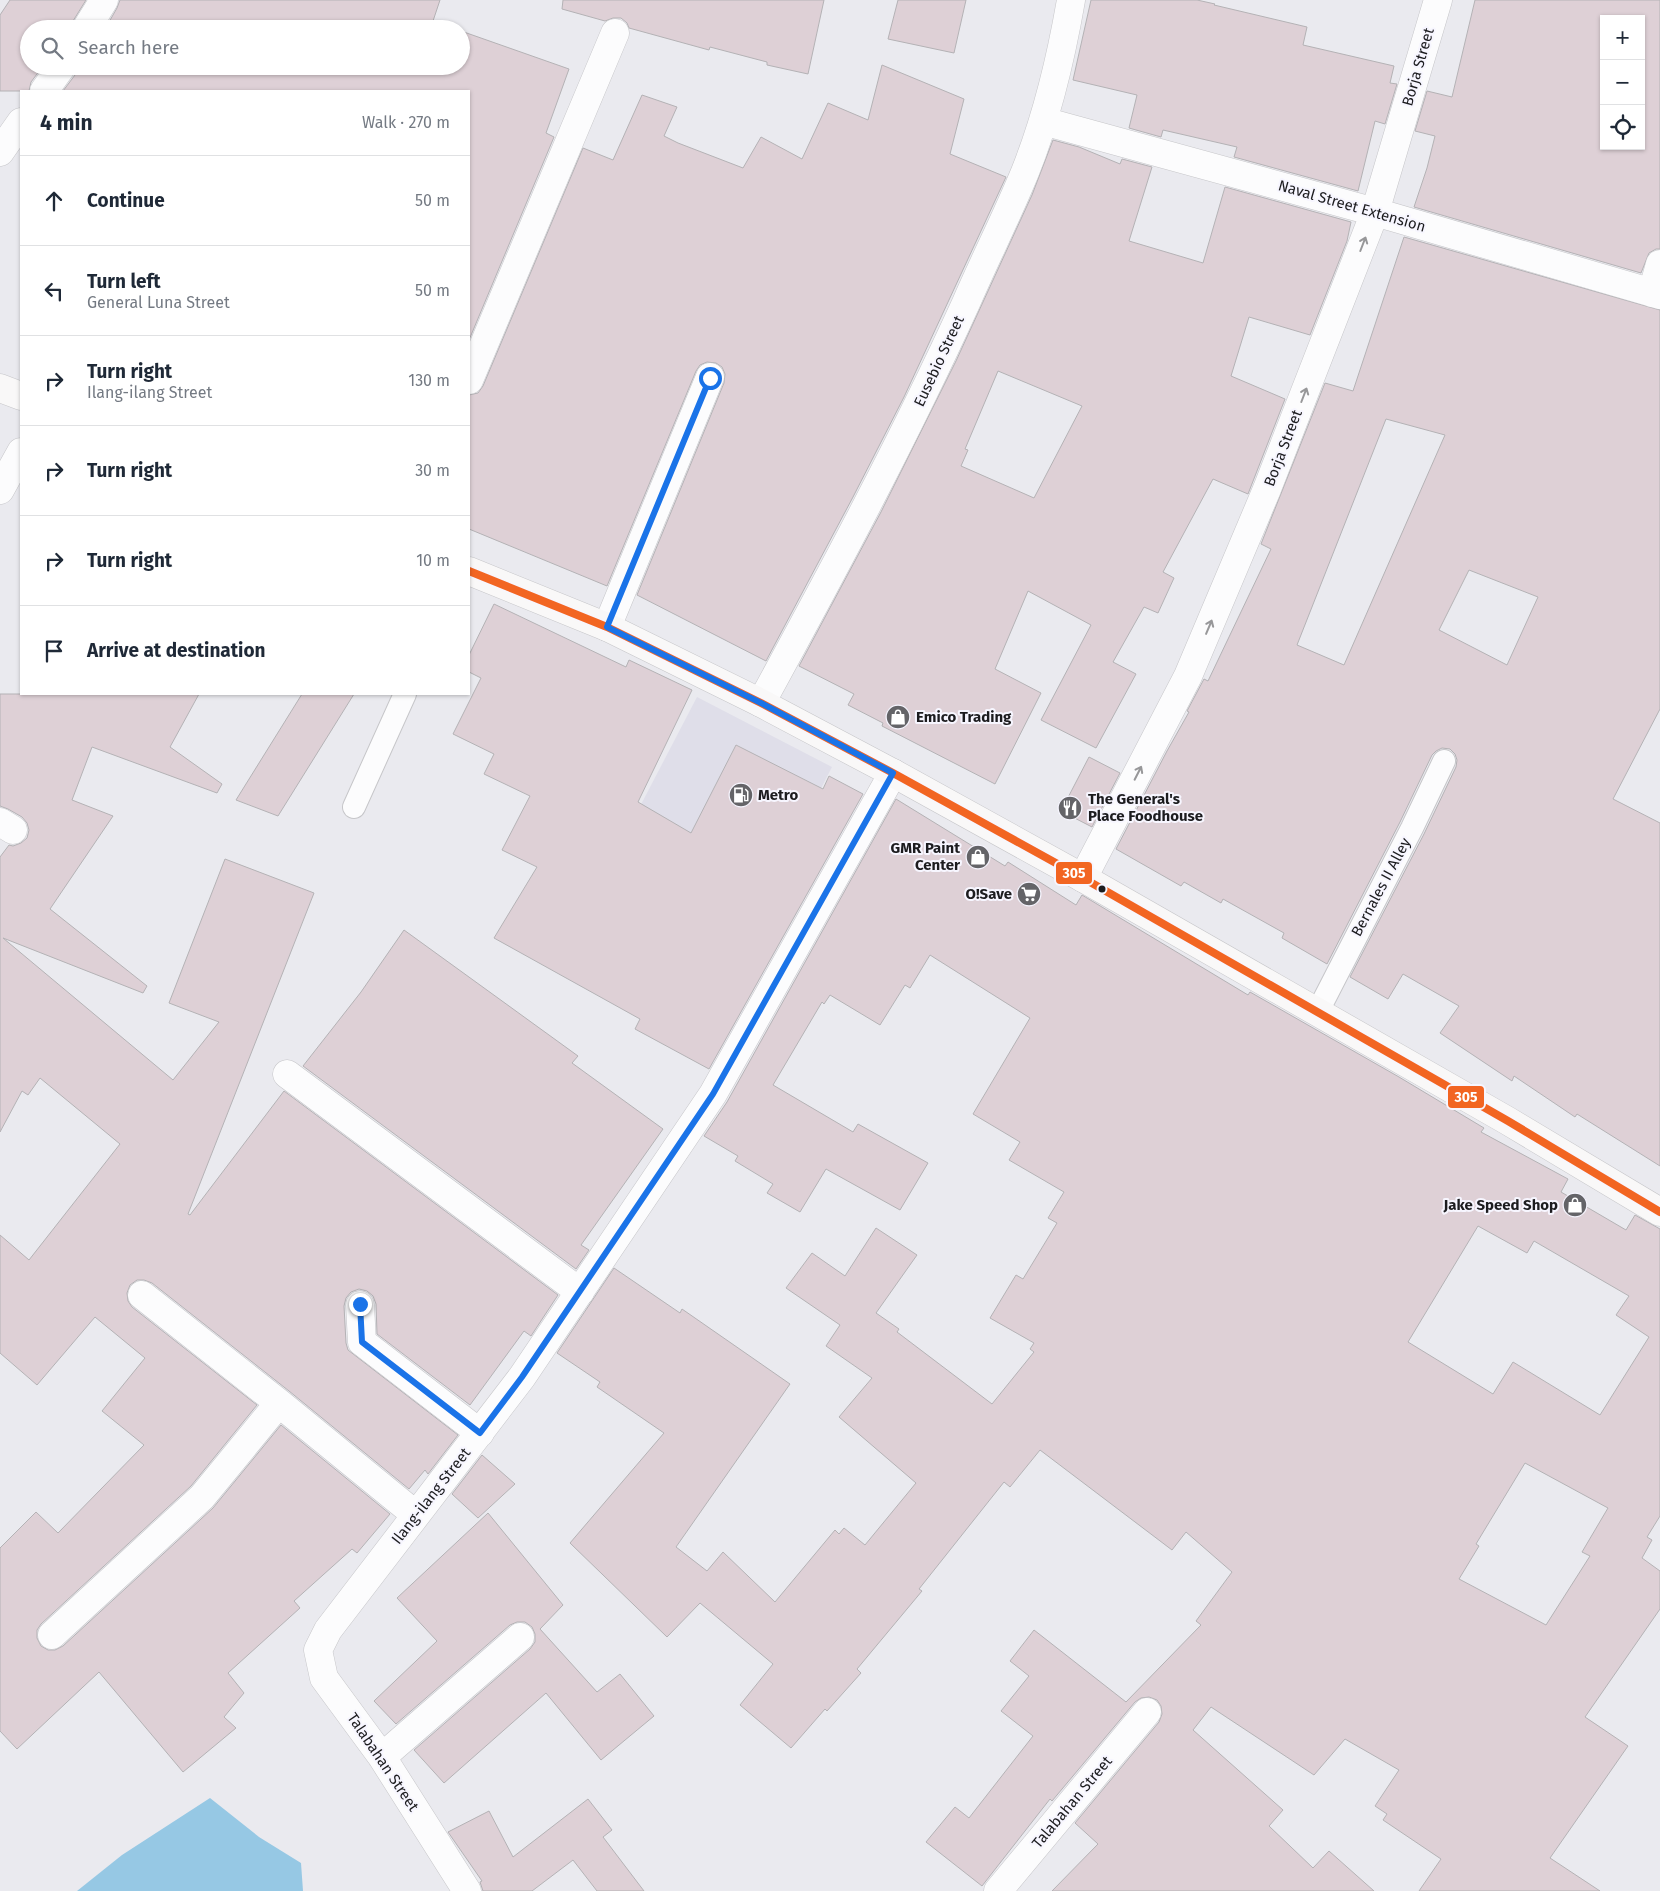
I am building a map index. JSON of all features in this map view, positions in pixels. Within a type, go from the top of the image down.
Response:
[{"type":"main road","points":[[0,388],[20,396]]},
{"type":"main road","points":[[470,571],[607,627],[761,703],[893,773],[1083,878],[1508,1121],[1660,1212]]},
{"type":"street","points":[[92,20],[104,0]]},
{"type":"street","name":"Eusebio Street","points":[[761,703],[882,478],[935,370],[1025,172],[1043,121],[1062,52],[1071,0]]},
{"type":"street","name":"Borja Street","points":[[1083,878],[1188,676],[1267,489],[1376,212],[1438,0]]},
{"type":"street","points":[[470,378],[615,33]]},
{"type":"street","points":[[45,90],[56,75]]},
{"type":"street","name":"Naval Street Extension","points":[[1043,121],[1376,212],[1656,294]]},
{"type":"street","points":[[0,152],[20,123]]},
{"type":"street","points":[[1656,294],[1660,264]]},
{"type":"street","points":[[607,627],[710,378]]},
{"type":"street","points":[[0,490],[20,454]]},
{"type":"street","name":"Ilang-ilang Street","points":[[328,1630],[522,1377],[713,1094],[893,773]]},
{"type":"street","points":[[287,1074],[580,1292]]},
{"type":"street","points":[[142,1295],[279,1402],[416,1515]]},
{"type":"street","points":[[360,1304],[362,1342],[480,1433]]},
{"type":"street","points":[[52,1635],[202,1497],[279,1402]]},
{"type":"street","name":"Talabahan Street","points":[[328,1630],[318,1650],[324,1678],[382,1757],[467,1891]]},
{"type":"street","points":[[382,1757],[520,1637]]},
{"type":"street","name":"Talabahan Street","points":[[998,1891],[1147,1712]]},
{"type":"lane","points":[[354,807],[405,695]]},
{"type":"lane","name":"Bernales II Alley","points":[[1317,1013],[1412,828],[1444,761]]},
{"type":"shaded area","points":[[697,697],[832,767],[758,910],[622,841]]},
{"type":"water","points":[[210,1798],[259,1837],[301,1863],[303,1891],[77,1891],[122,1855]]},
{"type":"building","points":[[10,0],[86,0],[74,20],[20,20],[20,75],[36,75],[31,82],[29,90],[0,91],[0,15]]},
{"type":"building","points":[[120,0],[440,0],[433,20],[110,20]]},
{"type":"building","points":[[563,0],[824,0],[808,74],[767,65],[767,62],[710,47],[709,50],[629,28],[627,23],[621,18],[605,21],[562,9]]},
{"type":"building","points":[[898,0],[966,0],[954,53],[888,39]]},
{"type":"building","points":[[1091,0],[1197,0],[1307,27],[1303,45],[1394,66],[1390,83],[1397,84],[1385,124],[1375,121],[1358,191],[1234,157],[1237,147],[1163,130],[1161,137],[1129,128],[1137,95],[1073,80]]},
{"type":"building","points":[[1475,0],[1660,0],[1660,249],[1649,253],[1641,273],[1414,207],[1435,136],[1415,131],[1427,91],[1452,97]]},
{"type":"building","points":[[470,34],[569,69],[546,133],[554,137],[470,338],[470,90],[64,90],[75,75],[470,75]]},
{"type":"building","points":[[882,65],[964,99],[950,154],[1006,177],[904,397],[766,661],[637,595],[724,383],[725,374],[722,367],[716,363],[707,362],[700,365],[696,371],[607,586],[470,529],[470,395],[478,393],[483,386],[583,148],[613,160],[642,95],[677,107],[664,136],[743,168],[761,137],[802,159],[828,103],[868,120]]},
{"type":"building","points":[[1053,140],[1079,147],[1120,164],[1122,159],[1152,167],[1129,241],[1203,263],[1225,187],[1351,222],[1347,241],[1310,335],[1249,317],[1231,376],[1285,399],[1248,494],[1213,479],[1163,572],[1174,578],[1158,613],[1144,607],[1113,662],[1136,674],[1096,748],[1041,720],[1091,625],[1028,591],[995,669],[1041,693],[995,784],[882,726],[883,723],[848,705],[854,694],[799,666],[881,512],[956,361],[1032,195]],"holes":[[[998,371],[1082,406],[1034,498],[961,466],[968,450],[965,449]]]},
{"type":"building","points":[[1404,237],[1660,310],[1660,709],[1613,799],[1660,823],[1660,1166],[1577,1114],[1575,1117],[1514,1076],[1512,1081],[1440,1033],[1459,1006],[1403,974],[1388,999],[1350,977],[1424,834],[1456,767],[1457,760],[1455,754],[1450,749],[1442,748],[1432,755],[1327,964],[1282,938],[1284,933],[1223,899],[1221,903],[1184,882],[1181,886],[1116,849],[1189,712],[1187,711],[1204,679],[1208,681],[1271,549],[1261,544],[1325,383],[1353,391]],"holes":[[[1386,419],[1445,435],[1344,665],[1297,645]],[[1469,570],[1538,597],[1507,665],[1439,630]]]},
{"type":"building","points":[[494,604],[626,667],[629,660],[692,690],[638,802],[691,833],[736,745],[823,789],[829,776],[863,794],[709,1069],[635,1029],[640,1019],[494,938],[537,867],[502,850],[530,796],[484,774],[494,754],[453,734],[481,678],[470,672],[470,653]]},
{"type":"building","points":[[0,694],[198,695],[170,747],[222,784],[217,793],[92,747],[72,800],[113,816],[50,909],[147,986],[143,993],[3,938],[173,1080],[219,1022],[169,1003],[225,859],[314,893],[188,1214],[190,1215],[284,1091],[558,1295],[531,1336],[524,1331],[470,1405],[377,1334],[376,1304],[373,1296],[367,1291],[359,1289],[351,1292],[346,1298],[344,1306],[348,1350],[458,1435],[428,1474],[425,1470],[409,1489],[152,1283],[137,1280],[130,1285],[127,1293],[128,1301],[132,1307],[257,1405],[191,1486],[41,1624],[37,1630],[37,1638],[41,1646],[48,1650],[55,1650],[63,1646],[213,1508],[281,1425],[390,1514],[357,1553],[352,1549],[294,1601],[300,1608],[228,1673],[244,1693],[224,1717],[236,1728],[183,1772],[99,1672],[17,1749],[0,1731],[0,1548],[36,1512],[58,1533],[144,1445],[102,1411],[145,1358],[95,1317],[37,1385],[0,1353],[0,1235],[29,1260],[120,1144],[40,1078],[28,1095],[22,1091],[0,1132],[0,857],[9,845],[13,846],[21,843],[27,838],[29,830],[27,823],[22,817],[0,806]]},
{"type":"building","points":[[301,695],[353,695],[278,816],[236,800]]},
{"type":"building","points":[[1089,757],[1120,773],[1092,827],[1061,811]]},
{"type":"building","points":[[896,799],[1005,866],[1008,862],[1076,905],[1082,895],[1248,995],[1250,992],[1399,1077],[1484,1128],[1481,1132],[1568,1179],[1561,1192],[1626,1230],[1635,1215],[1660,1229],[1660,1516],[1647,1537],[1652,1540],[1642,1558],[1660,1571],[1660,1609],[1585,1717],[1628,1746],[1550,1858],[1600,1891],[1419,1891],[1441,1859],[1383,1820],[1387,1814],[1375,1806],[1399,1770],[1345,1739],[1314,1775],[1211,1707],[1193,1730],[1283,1810],[1269,1826],[1313,1868],[1329,1851],[1374,1891],[1052,1891],[1098,1844],[1075,1823],[1159,1722],[1162,1714],[1161,1706],[1157,1700],[1149,1697],[1141,1698],[1135,1702],[1052,1801],[1050,1799],[982,1886],[926,1842],[955,1807],[969,1818],[1033,1736],[1001,1711],[1029,1676],[1010,1661],[1034,1630],[1126,1702],[1201,1625],[1196,1621],[1232,1572],[1186,1532],[1172,1550],[1040,1450],[1010,1487],[1004,1482],[919,1589],[922,1591],[857,1669],[861,1673],[827,1711],[825,1709],[791,1748],[740,1705],[773,1664],[700,1603],[667,1637],[570,1543],[664,1433],[597,1387],[600,1382],[557,1353],[614,1268],[680,1313],[682,1309],[790,1384],[676,1547],[707,1571],[723,1552],[775,1602],[835,1530],[839,1534],[844,1528],[865,1545],[916,1483],[839,1417],[872,1378],[826,1346],[840,1325],[786,1288],[812,1253],[845,1276],[876,1228],[917,1255],[876,1313],[899,1329],[897,1332],[992,1404],[1034,1352],[1030,1349],[1034,1343],[990,1318],[1016,1275],[1023,1279],[1057,1223],[1048,1218],[1064,1192],[1009,1160],[1020,1142],[973,1114],[1030,1018],[930,955],[910,988],[905,985],[880,1025],[830,995],[824,1004],[822,1002],[773,1085],[853,1132],[858,1124],[928,1163],[900,1210],[826,1169],[800,1212],[767,1193],[773,1184],[735,1161],[738,1156],[704,1136],[727,1102]],"holes":[[[1478,1226],[1527,1253],[1534,1241],[1629,1296],[1616,1315],[1649,1337],[1600,1415],[1513,1362],[1493,1394],[1408,1342]],[[1525,1463],[1608,1508],[1582,1552],[1590,1556],[1546,1625],[1459,1579],[1479,1546],[1476,1544]]]},
{"type":"building","points":[[404,930],[578,1056],[572,1063],[663,1129],[581,1245],[589,1250],[576,1269],[303,1066],[361,992]]},
{"type":"building","points":[[482,1455],[515,1484],[478,1518],[452,1494]]},
{"type":"building","points":[[488,1513],[563,1605],[540,1629],[597,1692],[620,1674],[654,1716],[601,1760],[546,1693],[444,1783],[414,1750],[530,1649],[535,1642],[535,1634],[532,1627],[525,1622],[517,1622],[510,1625],[396,1724],[374,1701],[437,1641],[397,1598]]},
{"type":"building","points":[[588,1799],[612,1830],[603,1837],[644,1891],[597,1891],[573,1860],[532,1891],[483,1891],[480,1882],[482,1881],[448,1832],[489,1811],[513,1857]]},
{"type":"transit line","name":"305","points":[[470,571],[607,627],[761,703],[893,773],[1083,878],[1508,1121],[1660,1212]]},
{"type":"place","name":"Emico Trading","points":[[898,717]]},
{"type":"place","name":"Metro","points":[[741,795]]},
{"type":"place","name":"The General's Place Foodhouse","points":[[1070,808]]},
{"type":"place","name":"GMR Paint Center","points":[[978,857]]},
{"type":"place","name":"O!Save","points":[[1029,894]]},
{"type":"place","name":"Jake Speed Shop","points":[[1575,1205]]},
{"type":"route","points":[[360,1304],[362,1342],[480,1433],[522,1377],[713,1094],[893,773],[761,703],[607,627],[710,378]]}]
